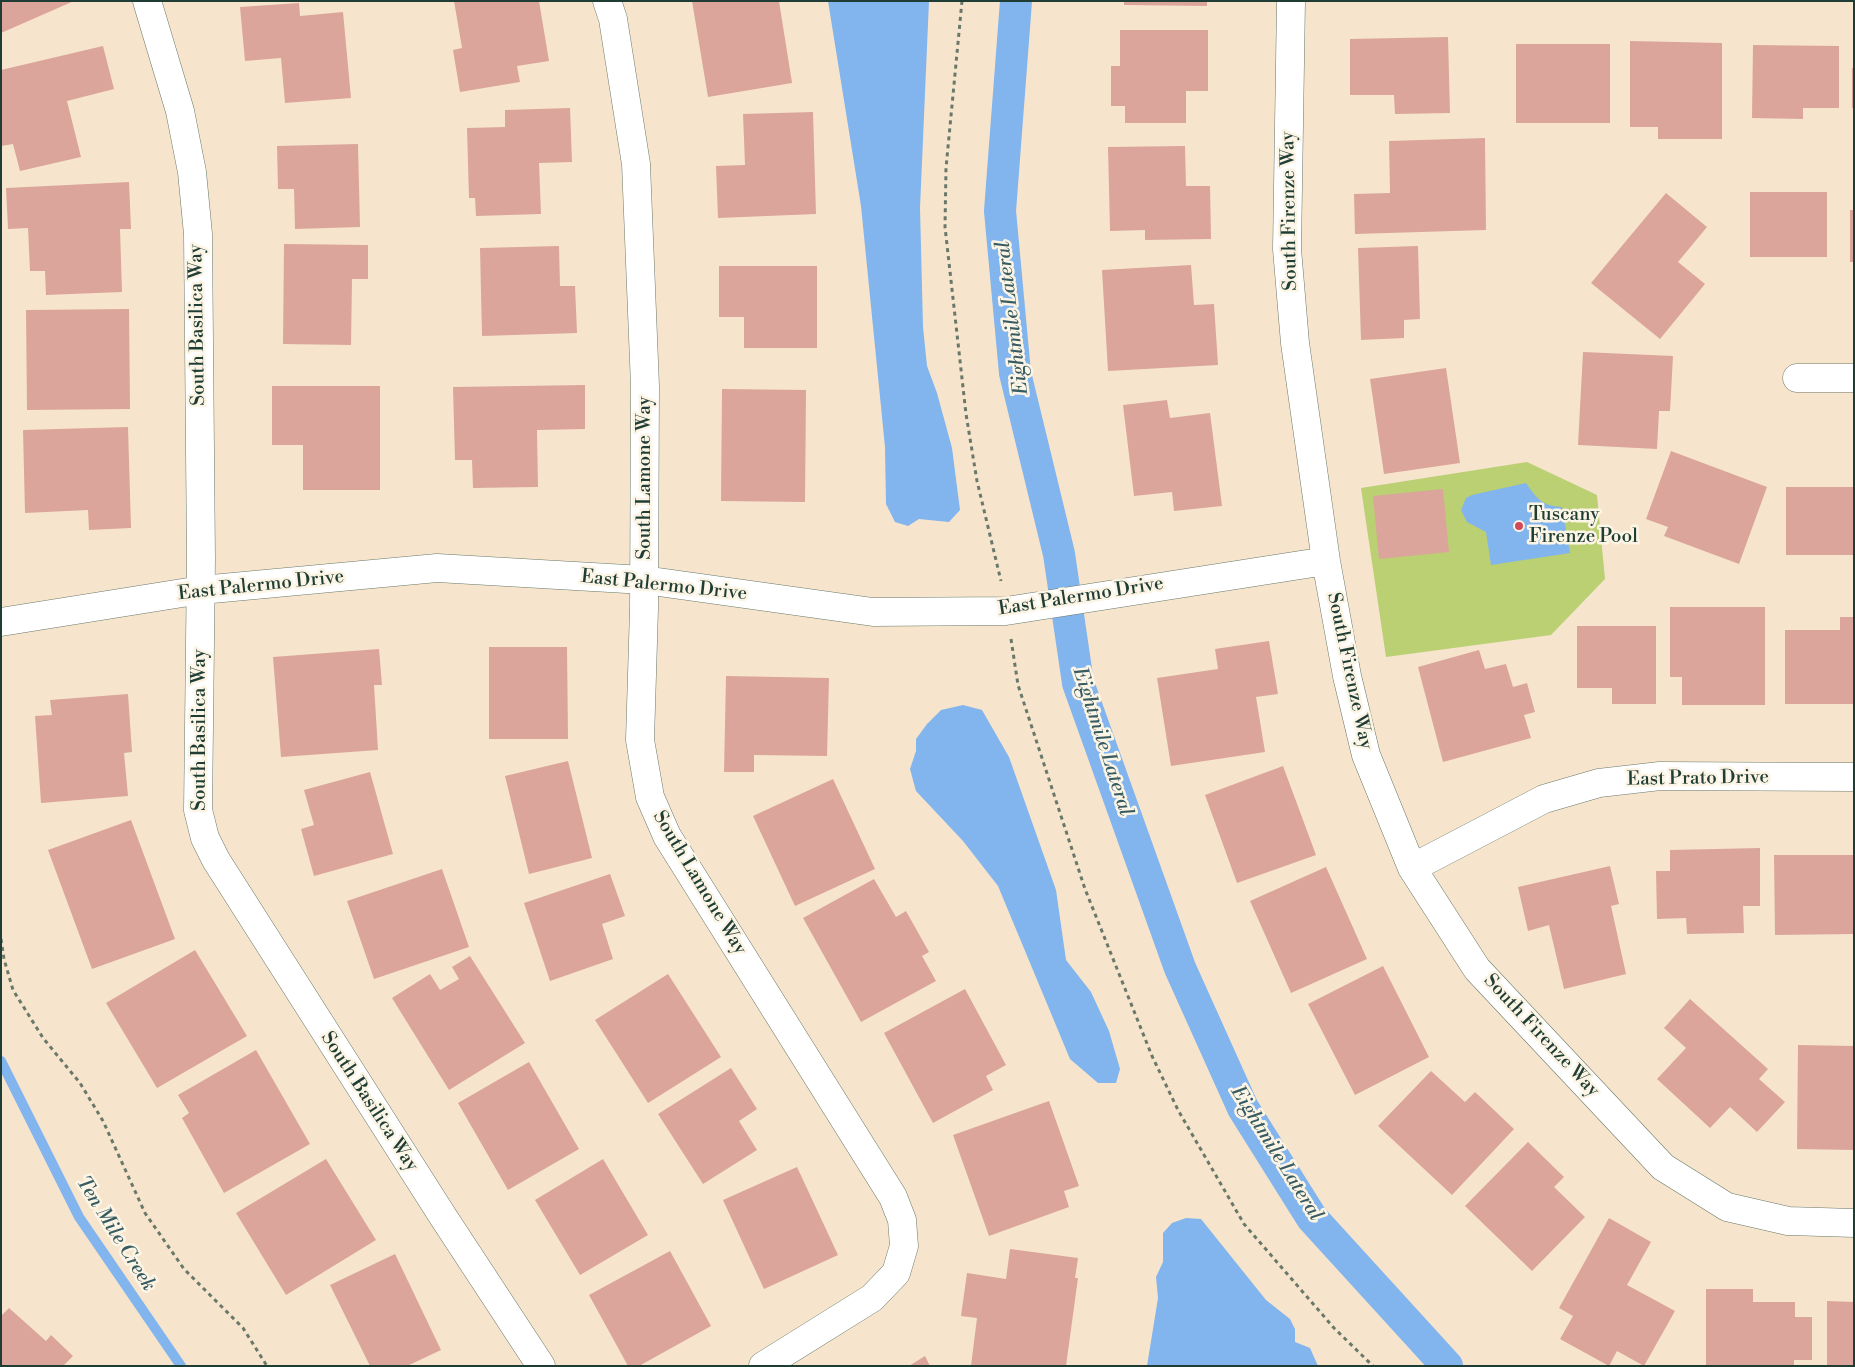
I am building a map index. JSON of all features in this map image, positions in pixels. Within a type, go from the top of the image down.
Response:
[{"type":"street","name":"South Basilica Way","points":[[147,1],[180,111],[192,172],[197,225],[200,590],[198,810],[206,838],[216,860],[311,1011],[542,1366]]},
{"type":"street","name":"South Lamone Way","points":[[607,1],[614,19],[636,164],[645,386],[644,580],[640,740],[650,797],[667,836],[894,1197],[902,1220],[904,1246],[896,1273],[872,1298],[762,1366]]},
{"type":"street","name":"South Firenze Way","points":[[1291,1],[1287,249],[1295,343],[1326,561],[1347,676],[1366,755],[1412,868],[1477,969],[1663,1167],[1727,1207],[1788,1221],[1854,1223]]},
{"type":"street","points":[[1797,378],[1854,378]]},
{"type":"street","name":"East Palermo Drive","points":[[1,622],[200,590],[437,568],[644,580],[873,612],[1006,611],[1085,597],[1326,561]]},
{"type":"street","name":"East Prato Drive","points":[[1412,868],[1544,799],[1599,783],[1660,776],[1854,777]]},
{"type":"path","points":[[962,1],[948,141],[945,227],[966,414],[977,481],[1002,586]]},
{"type":"path","points":[[1010,635],[1018,686],[1084,889],[1152,1056],[1178,1110],[1244,1224],[1334,1328],[1373,1366]]},
{"type":"path","points":[[1,939],[12,990],[43,1038],[80,1082],[103,1121],[146,1213],[184,1268],[243,1328],[267,1366]]},
{"type":"green space","points":[[1527,462],[1597,495],[1605,579],[1551,635],[1386,657],[1361,488]]},
{"type":"water","points":[[828,1],[929,1],[920,208],[923,327],[927,366],[937,393],[952,448],[960,510],[949,522],[919,519],[908,526],[895,522],[886,504],[885,447],[861,206]]},
{"type":"water","name":"Tuscany Firenze Pool","points":[[1526,483],[1541,501],[1549,505],[1562,507],[1570,553],[1491,565],[1486,532],[1467,522],[1461,510],[1466,498]]},
{"type":"water","points":[[963,705],[982,710],[1009,757],[1056,890],[1066,960],[1091,992],[1109,1031],[1120,1069],[1116,1083],[1098,1083],[1070,1059],[998,886],[963,841],[916,791],[910,769],[916,751],[916,739],[941,710]]},
{"type":"water","points":[[1186,1218],[1201,1219],[1266,1300],[1290,1319],[1295,1329],[1295,1342],[1310,1348],[1318,1366],[1147,1366],[1158,1298],[1156,1277],[1163,1262],[1163,1233],[1172,1223]]},
{"type":"building","points":[[1,1],[74,1],[1,33]]},
{"type":"building","points":[[454,1],[539,1],[549,61],[517,66],[520,82],[460,92],[453,50],[462,48]]},
{"type":"building","points":[[692,1],[779,1],[792,83],[708,97]]},
{"type":"building","points":[[1124,1],[1207,1],[1207,6],[1124,5]]},
{"type":"building","points":[[299,3],[300,16],[343,12],[351,98],[285,103],[281,58],[245,61],[240,7]]},
{"type":"building","points":[[1120,30],[1208,30],[1208,91],[1186,91],[1186,123],[1125,123],[1125,106],[1111,106],[1111,66],[1120,66]]},
{"type":"building","points":[[1448,37],[1450,113],[1395,114],[1394,95],[1350,95],[1350,39]]},
{"type":"building","points":[[1630,41],[1722,43],[1722,139],[1658,139],[1658,127],[1630,127]]},
{"type":"building","points":[[1516,44],[1610,44],[1610,123],[1516,123]]},
{"type":"building","points":[[1753,45],[1839,46],[1839,108],[1803,108],[1803,119],[1752,118]]},
{"type":"building","points":[[103,46],[114,89],[67,101],[81,157],[20,171],[13,144],[1,146],[1,70]]},
{"type":"building","points":[[1852,68],[1854,68],[1854,108],[1852,108]]},
{"type":"building","points":[[570,108],[572,162],[539,163],[541,214],[476,216],[475,198],[469,198],[467,128],[505,127],[505,110]]},
{"type":"building","points":[[813,112],[816,214],[718,218],[716,166],[745,165],[743,114]]},
{"type":"building","points":[[1485,138],[1486,230],[1355,234],[1354,194],[1390,193],[1389,141]]},
{"type":"building","points":[[358,144],[360,227],[295,229],[294,189],[278,189],[277,146]]},
{"type":"building","points":[[1185,146],[1186,186],[1210,186],[1211,239],[1145,240],[1145,230],[1110,231],[1108,147]]},
{"type":"building","points":[[129,182],[131,229],[120,229],[122,292],[46,295],[45,271],[30,271],[28,228],[8,229],[6,188]]},
{"type":"building","points":[[1750,192],[1827,192],[1827,257],[1750,257]]},
{"type":"building","points":[[1666,193],[1707,227],[1678,262],[1705,284],[1660,339],[1591,283]]},
{"type":"building","points":[[1850,210],[1854,210],[1854,262],[1850,262]]},
{"type":"building","points":[[284,244],[368,245],[368,279],[352,279],[351,345],[283,344]]},
{"type":"building","points":[[559,246],[560,286],[575,286],[577,333],[482,336],[480,248]]},
{"type":"building","points":[[1418,246],[1420,319],[1404,320],[1404,338],[1361,340],[1358,248]]},
{"type":"building","points":[[1191,265],[1194,305],[1214,304],[1218,365],[1108,371],[1102,270]]},
{"type":"building","points":[[719,266],[817,266],[817,348],[744,348],[744,317],[719,317]]},
{"type":"building","points":[[129,309],[130,409],[27,410],[26,310]]},
{"type":"building","points":[[1583,352],[1673,356],[1670,411],[1659,411],[1657,449],[1578,445]]},
{"type":"building","points":[[1446,368],[1460,463],[1384,474],[1370,379]]},
{"type":"building","points":[[585,385],[585,429],[537,430],[538,487],[473,488],[472,460],[455,460],[453,387]]},
{"type":"building","points":[[272,386],[380,386],[380,490],[303,490],[303,445],[272,445]]},
{"type":"building","points":[[722,389],[806,390],[805,502],[721,501]]},
{"type":"building","points":[[1167,400],[1170,418],[1210,413],[1222,506],[1174,511],[1172,492],[1134,496],[1123,405]]},
{"type":"building","points":[[128,427],[131,528],[89,530],[88,510],[25,513],[23,430]]},
{"type":"building","points":[[1671,451],[1767,487],[1739,564],[1664,536],[1668,527],[1646,519]]},
{"type":"building","points":[[1786,487],[1854,487],[1854,555],[1786,555]]},
{"type":"building","points":[[1443,489],[1449,552],[1379,559],[1373,496]]},
{"type":"building","points":[[1670,607],[1765,607],[1765,705],[1682,705],[1682,677],[1670,677]]},
{"type":"building","points":[[1840,617],[1854,617],[1854,704],[1785,704],[1785,630],[1840,630]]},
{"type":"building","points":[[1577,626],[1656,626],[1656,704],[1612,704],[1612,688],[1577,688]]},
{"type":"building","points":[[1269,641],[1278,694],[1256,697],[1265,752],[1171,766],[1157,678],[1218,669],[1215,649]]},
{"type":"building","points":[[489,647],[567,647],[568,739],[489,739]]},
{"type":"building","points":[[379,649],[382,685],[374,685],[378,750],[281,757],[273,657]]},
{"type":"building","points":[[1479,650],[1485,669],[1506,664],[1513,687],[1527,683],[1535,712],[1524,715],[1531,738],[1443,762],[1418,667]]},
{"type":"building","points":[[726,676],[829,678],[827,756],[754,755],[754,772],[724,772]]},
{"type":"building","points":[[128,694],[132,752],[124,753],[128,796],[41,803],[35,716],[52,715],[50,700]]},
{"type":"building","points":[[568,761],[592,858],[529,874],[505,776]]},
{"type":"building","points":[[1283,766],[1316,855],[1237,883],[1205,795]]},
{"type":"building","points":[[370,772],[393,854],[314,876],[301,829],[314,825],[304,790]]},
{"type":"building","points":[[833,779],[875,869],[795,906],[753,816]]},
{"type":"building","points":[[131,820],[175,939],[92,969],[48,850]]},
{"type":"building","points":[[1760,848],[1760,906],[1743,906],[1744,933],[1687,934],[1686,918],[1657,919],[1656,871],[1670,871],[1670,850]]},
{"type":"building","points":[[1774,855],[1854,855],[1854,934],[1775,935]]},
{"type":"building","points":[[1610,866],[1619,904],[1611,906],[1626,974],[1564,989],[1549,925],[1528,931],[1518,887]]},
{"type":"building","points":[[1326,867],[1367,959],[1291,993],[1250,901]]},
{"type":"building","points":[[442,869],[469,947],[374,979],[347,901]]},
{"type":"building","points":[[610,874],[625,916],[602,924],[613,959],[550,981],[524,903]]},
{"type":"building","points":[[874,879],[896,917],[906,911],[929,952],[922,956],[936,981],[861,1022],[803,918]]},
{"type":"building","points":[[195,950],[247,1036],[157,1088],[106,1003]]},
{"type":"building","points":[[470,956],[525,1043],[449,1090],[392,998],[430,974],[440,990],[459,979],[452,967]]},
{"type":"building","points":[[1383,966],[1429,1057],[1355,1095],[1308,1004]]},
{"type":"building","points":[[668,974],[721,1057],[648,1103],[595,1020]]},
{"type":"building","points":[[965,989],[1006,1065],[986,1076],[993,1090],[933,1123],[884,1033]]},
{"type":"building","points":[[1690,999],[1768,1069],[1759,1079],[1785,1102],[1757,1132],[1730,1107],[1710,1128],[1657,1079],[1686,1048],[1664,1028]]},
{"type":"building","points":[[1798,1045],[1854,1046],[1854,1150],[1797,1149]]},
{"type":"building","points":[[256,1050],[310,1144],[224,1193],[182,1118],[189,1113],[178,1095]]},
{"type":"building","points":[[529,1062],[579,1149],[508,1190],[458,1103]]},
{"type":"building","points":[[731,1068],[757,1109],[739,1121],[757,1150],[703,1184],[658,1114]]},
{"type":"building","points":[[1431,1071],[1465,1102],[1475,1092],[1514,1129],[1452,1195],[1378,1126]]},
{"type":"building","points":[[1049,1101],[1079,1186],[1064,1191],[1069,1207],[989,1236],[953,1135]]},
{"type":"building","points":[[1528,1142],[1564,1177],[1554,1187],[1585,1217],[1532,1271],[1465,1206]]},
{"type":"building","points":[[326,1159],[376,1240],[286,1295],[236,1213]]},
{"type":"building","points":[[603,1159],[648,1235],[580,1275],[535,1200]]},
{"type":"building","points":[[797,1167],[838,1255],[764,1289],[723,1200]]},
{"type":"building","points":[[1609,1218],[1651,1242],[1627,1285],[1675,1311],[1644,1366],[1617,1351],[1609,1366],[1560,1339],[1573,1316],[1559,1308]]},
{"type":"building","points":[[1010,1249],[1078,1258],[1075,1278],[1078,1278],[1066,1366],[971,1366],[977,1318],[961,1316],[967,1273],[1006,1279]]},
{"type":"building","points":[[670,1251],[711,1326],[639,1366],[628,1366],[589,1295]]},
{"type":"building","points":[[395,1254],[441,1350],[407,1366],[370,1366],[330,1285]]},
{"type":"building","points":[[1706,1289],[1753,1289],[1753,1302],[1795,1302],[1795,1317],[1812,1317],[1812,1360],[1794,1360],[1794,1366],[1706,1366]]},
{"type":"building","points":[[1827,1301],[1854,1302],[1854,1366],[1827,1366]]},
{"type":"building","points":[[9,1308],[46,1341],[51,1335],[73,1356],[63,1366],[1,1366],[1,1316]]},
{"type":"building","points":[[925,1356],[930,1366],[909,1366]]},
{"type":"waterway","name":"Eightmile Lateral","points":[[1016,1],[1000,211],[1015,373],[1059,554],[1078,683],[1180,968],[1243,1108],[1312,1218],[1447,1366]]},
{"type":"waterway","name":"Ten Mile Creek","points":[[1,1061],[79,1217],[181,1366]]},
{"type":"place","name":"Tuscany Firenze Pool","points":[[1519,526]]}]
